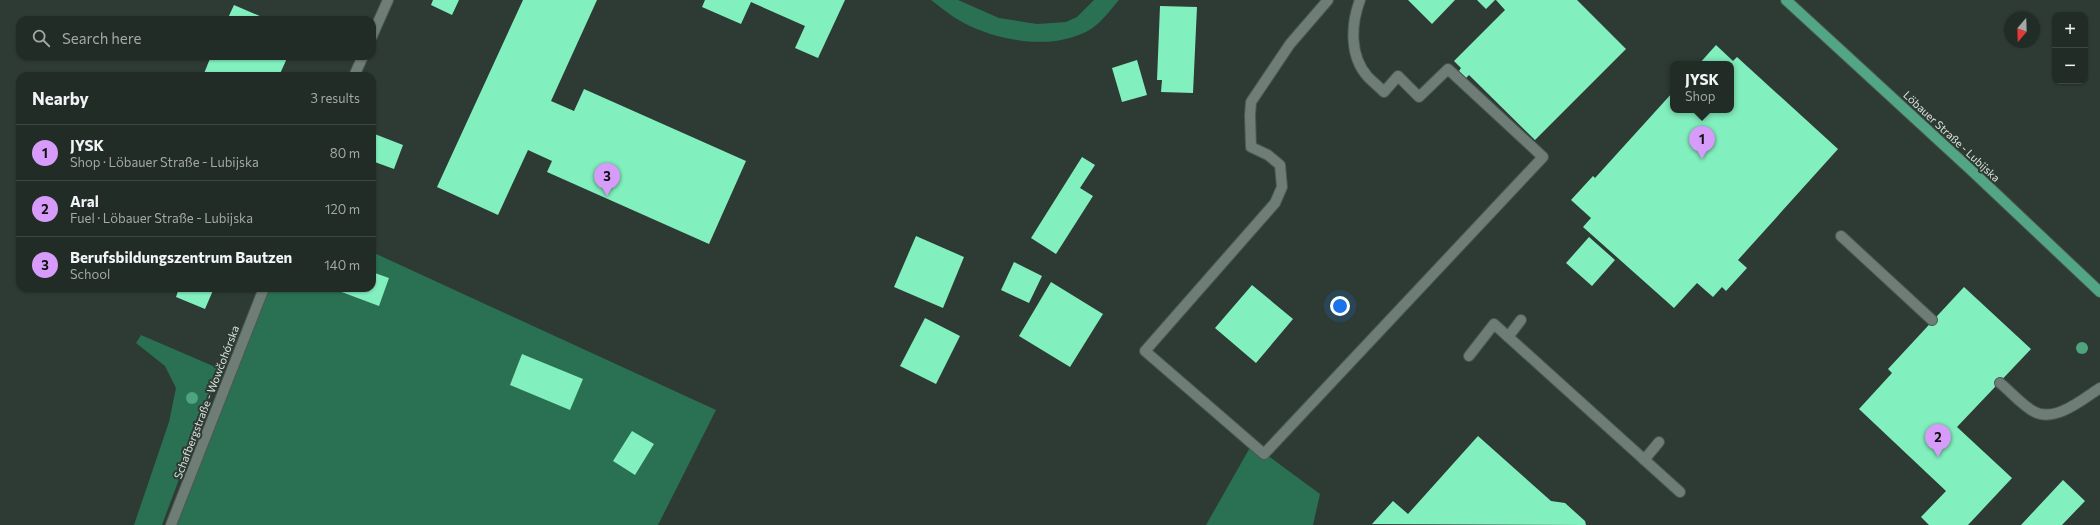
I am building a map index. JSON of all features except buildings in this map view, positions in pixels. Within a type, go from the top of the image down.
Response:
[{"type":"main road","name":"Löbauer Straße - Lubijska","points":[[1786,0],[1971,170],[2100,292]]},
{"type":"street","points":[[376,27],[388,0]]},
{"type":"street","points":[[1328,0],[1290,44],[1251,102],[1251,147],[1268,155],[1280,166],[1282,187],[1275,203],[1145,351],[1264,454],[1543,157],[1448,69],[1419,97],[1398,76],[1384,92],[1367,76],[1356,57],[1353,41],[1354,14],[1360,0]]},
{"type":"street","points":[[356,72],[361,60]]},
{"type":"street","points":[[1841,236],[1932,320]]},
{"type":"street","name":"Schafbergstraße - Wowčohórska","points":[[171,525],[262,292]]},
{"type":"street","points":[[1508,337],[1521,320]]},
{"type":"street","points":[[1469,356],[1494,324],[1680,492]]},
{"type":"street","points":[[2000,383],[2034,412],[2044,415],[2053,414],[2066,409],[2100,388]]},
{"type":"street","points":[[1644,460],[1659,442]]},
{"type":"green space","points":[[931,0],[958,0],[999,18],[1037,24],[1066,22],[1077,17],[1094,0],[1119,0],[1103,19],[1091,29],[1077,36],[1044,42],[1011,39],[978,30],[955,18]]},
{"type":"green space","points":[[376,254],[716,410],[658,525],[171,525],[262,292],[376,292]]},
{"type":"green space","points":[[141,335],[220,369],[162,525],[134,525],[169,422],[176,388],[165,366],[136,343]]},
{"type":"green space","points":[[1252,444],[1320,494],[1313,525],[1206,525]]},
{"type":"place","name":"JYSK","points":[[1702,159]]},
{"type":"place","name":"Berufsbildungszentrum Bautzen","points":[[607,196]]},
{"type":"place","name":"Aral","points":[[1938,457]]}]
